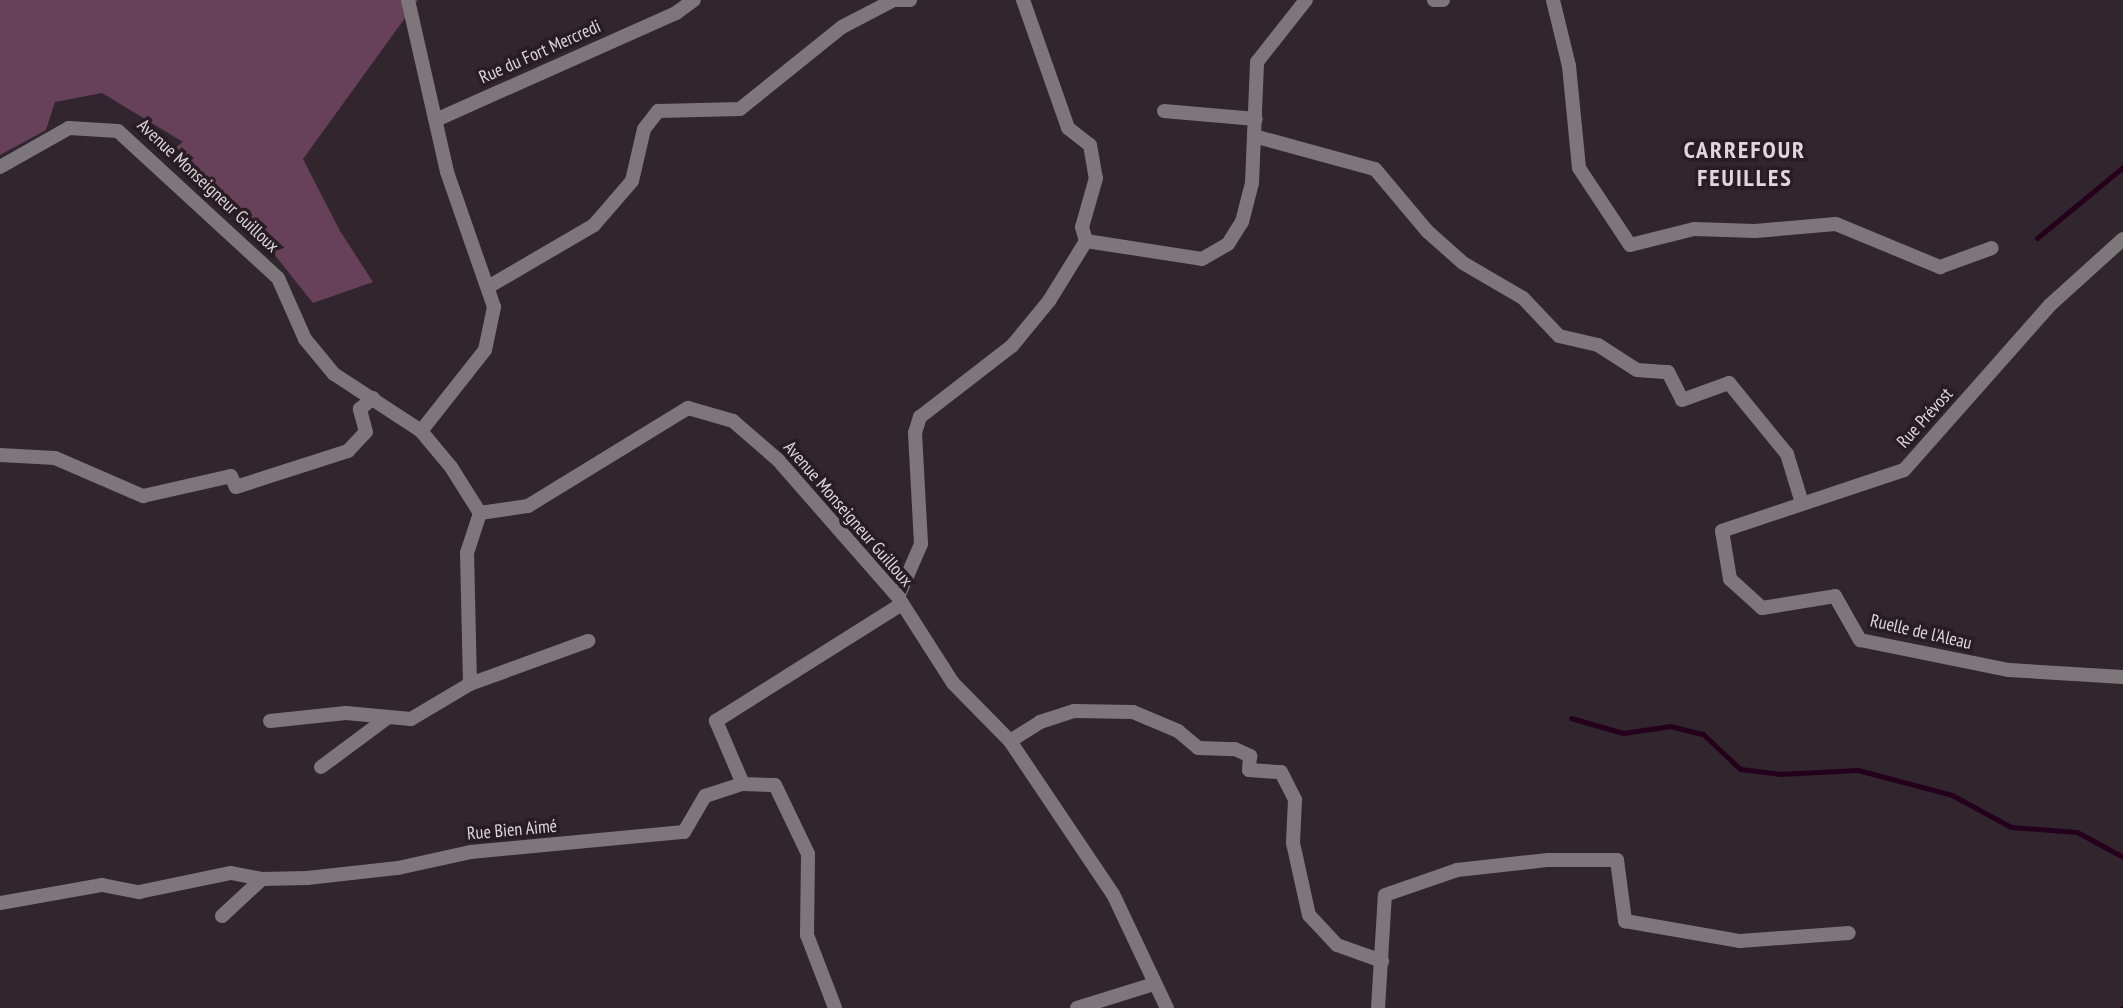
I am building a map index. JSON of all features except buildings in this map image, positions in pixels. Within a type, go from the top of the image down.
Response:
[{"type":"street","points":[[408,0],[438,119],[447,172],[494,307],[485,349],[421,431]]},
{"type":"street","name":"Rue du Fort Mercredi","points":[[438,119],[676,13],[694,0]]},
{"type":"street","points":[[488,287],[594,225],[632,181],[643,129],[658,111],[740,109],[842,27],[891,1],[910,0]]},
{"type":"street","points":[[743,784],[716,721],[900,601],[921,544],[915,433],[920,417],[1012,346],[1049,301],[1086,241],[1082,227],[1096,178],[1090,145],[1068,128],[1023,0]]},
{"type":"street","points":[[1086,241],[1202,259],[1228,244],[1242,222],[1252,183],[1257,62],[1306,0]]},
{"type":"street","points":[[1434,0],[1443,0]]},
{"type":"street","points":[[1553,0],[1569,66],[1579,168],[1630,245],[1694,229],[1836,224],[1940,267],[1993,247]]},
{"type":"street","points":[[1164,111],[1256,119]]},
{"type":"street","name":"Avenue Monseigneur Guilloux","points":[[0,167],[69,128],[118,131],[278,278],[305,339],[334,374],[421,431],[452,467],[480,513],[528,506],[688,408],[733,421],[778,460],[900,601],[953,683],[1010,741],[1113,894],[1167,1008]]},
{"type":"street","points":[[1254,136],[1375,169],[1427,231],[1463,262],[1522,298],[1559,336],[1598,345],[1637,370],[1668,372],[1682,400],[1729,383],[1787,454],[1802,503]]},
{"type":"street","name":"Rue Prévost","points":[[1723,554],[1722,531],[1904,470],[2050,305],[2123,239]]},
{"type":"street","points":[[0,455],[55,458],[143,496],[231,476],[236,487],[348,451],[366,432],[360,409],[373,398]]},
{"type":"street","points":[[470,684],[467,553],[480,513]]},
{"type":"street","name":"Ruelle de l'Aleau","points":[[1723,554],[1730,579],[1762,608],[1835,596],[1860,640],[2009,670],[2123,677]]},
{"type":"street","points":[[270,721],[346,713],[411,719],[470,684],[588,641]]},
{"type":"street","points":[[1010,741],[1040,722],[1074,711],[1133,712],[1178,731],[1199,748],[1235,749],[1250,756],[1249,770],[1281,772],[1294,800],[1293,842],[1309,915],[1337,944],[1382,961]]},
{"type":"street","points":[[321,767],[387,718]]},
{"type":"street","name":"Rue Bien Aimé","points":[[0,903],[102,885],[139,892],[231,873],[262,879],[398,868],[471,852],[684,832],[705,796],[743,784],[775,785],[808,854],[807,936],[835,1008]]},
{"type":"street","points":[[1378,1008],[1385,895],[1457,870],[1548,860],[1617,860],[1625,921],[1740,941],[1849,933]]},
{"type":"street","points":[[222,916],[262,879]]},
{"type":"street","points":[[1077,1008],[1154,984]]},
{"type":"shaded area","points":[[0,0],[418,0],[303,159],[340,231],[373,282],[313,303],[270,249],[176,147],[183,142],[102,93],[55,102],[46,130],[0,155]]},
{"type":"waterway","points":[[2037,238],[2123,167]]},
{"type":"waterway","points":[[1571,718],[1623,733],[1670,726],[1703,734],[1740,769],[1779,774],[1858,770],[1952,795],[2011,827],[2077,832],[2123,857]]},
{"type":"district","name":"CARREFOUR FEUILLES","points":[[1745,164]]}]
